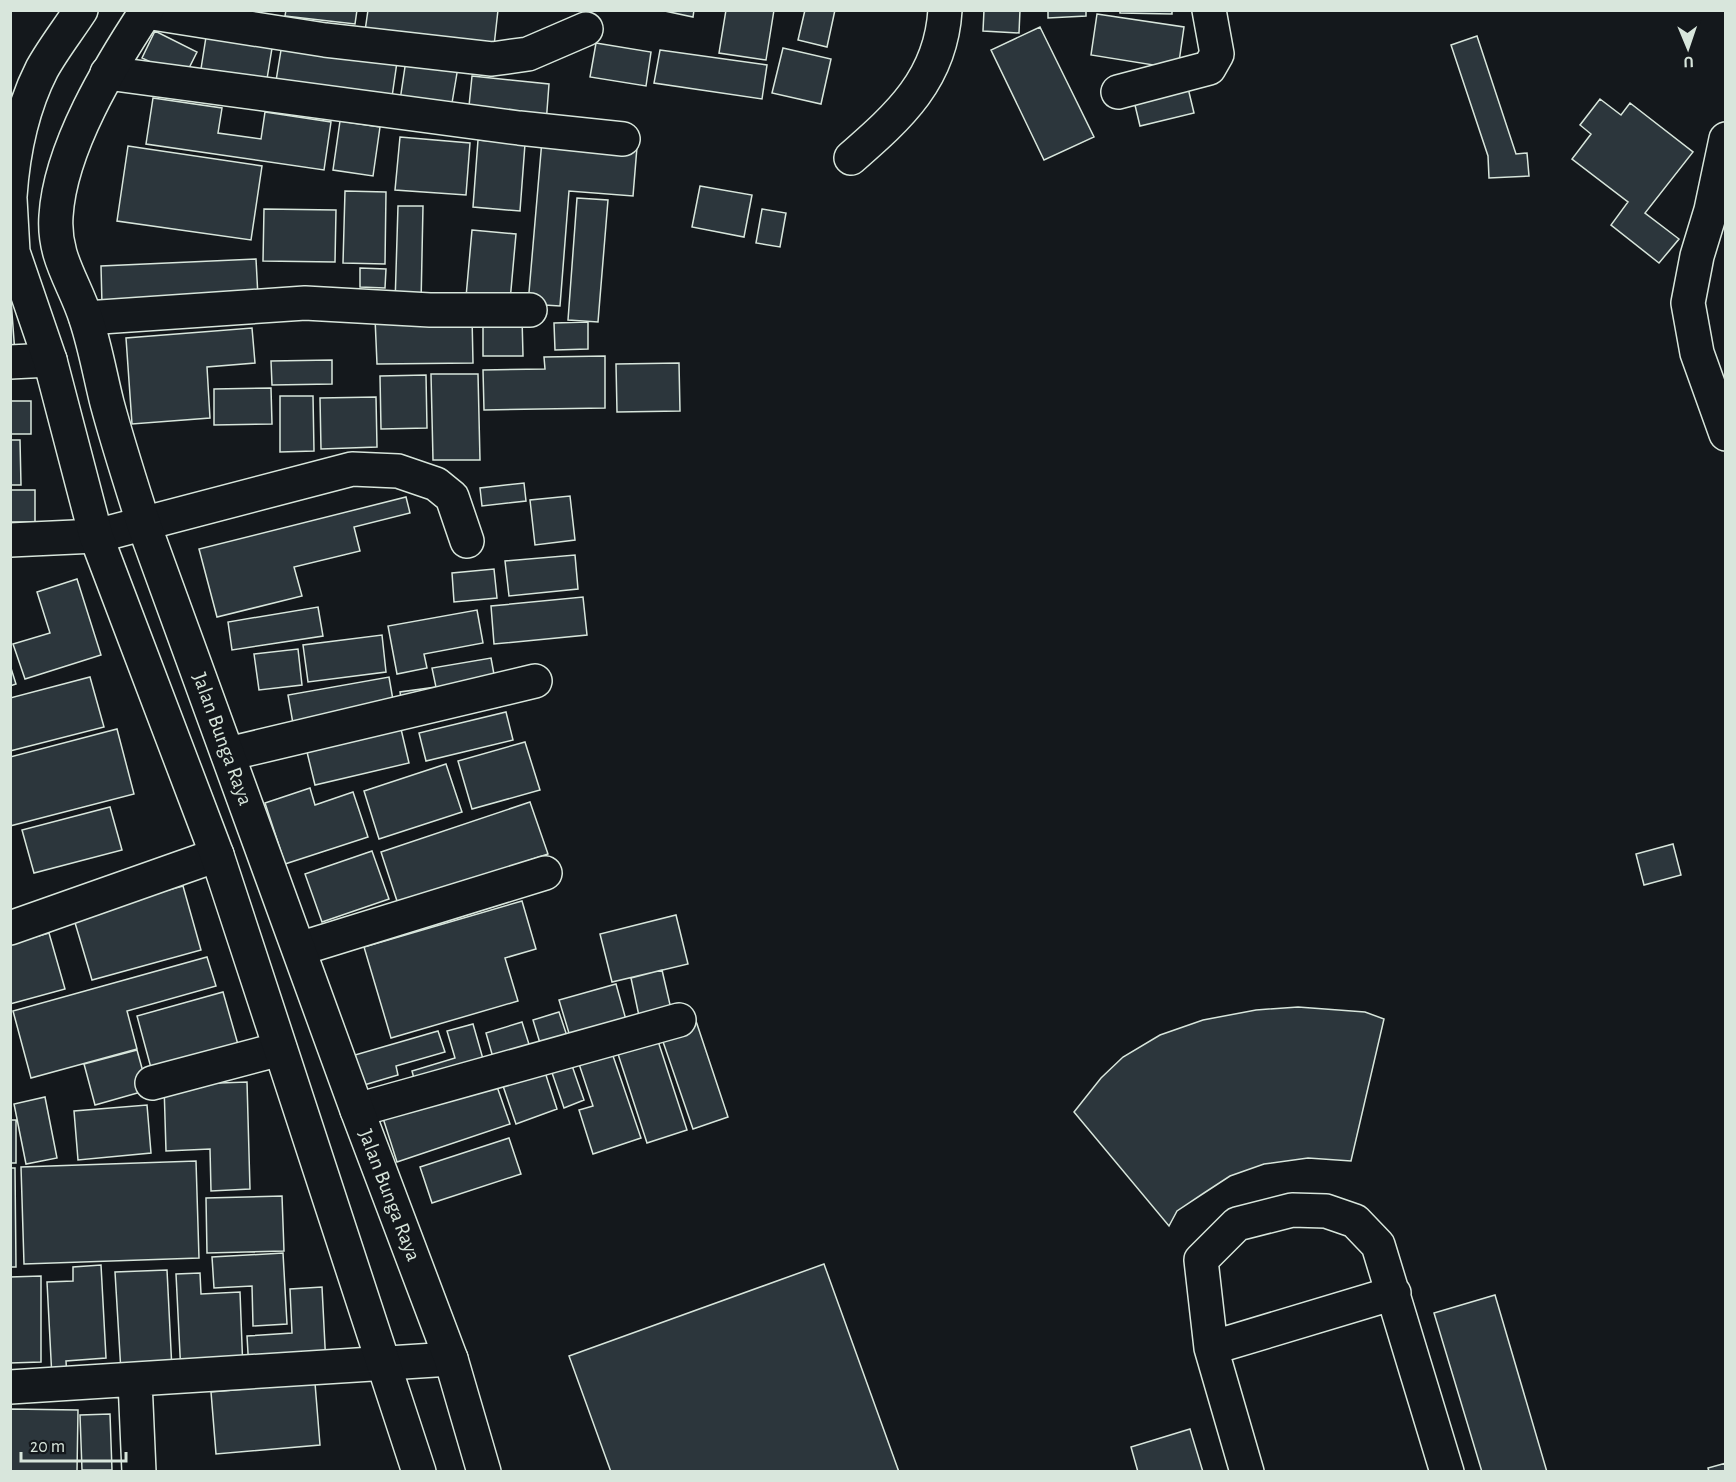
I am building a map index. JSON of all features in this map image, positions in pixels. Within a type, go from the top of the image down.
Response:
[{"type":"street","points":[[81,10],[43,69],[29,102],[12,167],[10,197],[13,252],[50,360],[96,536],[217,855],[419,1472]]},
{"type":"street","points":[[851,158],[892,123],[920,90],[942,39],[945,10]]},
{"type":"street","points":[[1118,92],[1209,68],[1217,54],[1209,10]]},
{"type":"street","points":[[147,11],[325,40],[492,59],[528,54],[586,29]]},
{"type":"street","name":"Jalan Bunga Raya","points":[[147,11],[106,74],[73,148],[56,216],[60,254],[69,282],[86,318],[110,414],[144,525],[357,1110],[451,1359],[484,1472]]},
{"type":"street","points":[[106,74],[519,128],[623,139]]},
{"type":"street","points":[[1725,139],[1712,210],[1697,256],[1688,303],[1697,353],[1725,434]]},
{"type":"street","points":[[86,318],[305,303],[430,310],[530,310]]},
{"type":"street","points":[[10,362],[50,360]]},
{"type":"street","points":[[10,540],[96,536],[144,525],[330,473],[352,469],[376,469],[414,475],[436,484],[453,497],[467,541]]},
{"type":"street","points":[[228,754],[535,681]]},
{"type":"street","points":[[10,928],[217,855]]},
{"type":"street","points":[[300,949],[544,873]]},
{"type":"street","points":[[357,1110],[679,1020]]},
{"type":"street","points":[[152,1083],[280,1049]]},
{"type":"street","points":[[1248,1472],[1211,1348],[1201,1260],[1237,1224],[1292,1210],[1326,1211],[1355,1221],[1378,1245],[1447,1472]]},
{"type":"street","points":[[1211,1348],[1394,1293]]},
{"type":"street","points":[[10,1387],[135,1381],[451,1359]]},
{"type":"street","points":[[135,1381],[139,1472]]},
{"type":"building","points":[[286,10],[357,10],[355,24],[285,16]]},
{"type":"building","points":[[368,10],[498,10],[494,46],[365,31]]},
{"type":"building","points":[[660,10],[694,10],[693,17]]},
{"type":"building","points":[[726,10],[774,10],[766,60],[719,53]]},
{"type":"building","points":[[805,10],[835,10],[827,47],[798,40]]},
{"type":"building","points":[[984,10],[1020,10],[1019,33],[983,31]]},
{"type":"building","points":[[1048,10],[1086,10],[1086,16],[1048,18]]},
{"type":"building","points":[[1120,10],[1172,10],[1172,14],[1120,13]]},
{"type":"building","points":[[1097,14],[1184,27],[1178,69],[1091,55]]},
{"type":"building","points":[[1040,27],[1094,137],[1044,160],[991,50]]},
{"type":"building","points":[[155,31],[197,52],[184,78],[142,58]]},
{"type":"building","points":[[1477,36],[1516,154],[1527,153],[1529,176],[1489,178],[1488,156],[1451,45]]},
{"type":"building","points":[[206,37],[272,48],[266,85],[200,75]]},
{"type":"building","points":[[596,43],[651,52],[646,86],[590,77]]},
{"type":"building","points":[[282,44],[397,62],[391,104],[275,87]]},
{"type":"building","points":[[783,48],[831,59],[821,104],[772,93]]},
{"type":"building","points":[[660,50],[767,65],[762,99],[654,83]]},
{"type":"building","points":[[406,60],[458,67],[450,115],[399,107]]},
{"type":"building","points":[[472,76],[549,84],[546,124],[468,116]]},
{"type":"building","points":[[1188,88],[1194,113],[1140,126],[1134,101]]},
{"type":"building","points":[[153,98],[222,108],[218,133],[261,139],[265,112],[331,122],[324,170],[146,144]]},
{"type":"building","points":[[1600,99],[1621,115],[1630,103],[1693,152],[1645,213],[1679,239],[1659,263],[1611,225],[1628,202],[1572,159],[1591,134],[1580,125]]},
{"type":"building","points":[[340,121],[380,127],[373,176],[333,170]]},
{"type":"building","points":[[400,137],[470,143],[466,195],[395,190]]},
{"type":"building","points":[[478,140],[525,144],[520,211],[473,207]]},
{"type":"building","points":[[542,140],[637,147],[633,196],[569,191],[560,306],[528,304]]},
{"type":"building","points":[[128,146],[262,166],[251,240],[117,221]]},
{"type":"building","points":[[700,186],[752,195],[744,237],[692,227]]},
{"type":"building","points":[[345,191],[386,192],[385,264],[343,263]]},
{"type":"building","points":[[577,198],[608,200],[598,322],[568,320]]},
{"type":"building","points":[[398,206],[423,206],[421,304],[395,304]]},
{"type":"building","points":[[264,209],[336,210],[335,262],[263,261]]},
{"type":"building","points":[[762,209],[786,213],[780,247],[756,243]]},
{"type":"building","points":[[472,230],[516,234],[510,301],[466,297]]},
{"type":"building","points":[[256,259],[258,297],[102,305],[101,266]]},
{"type":"building","points":[[360,268],[386,269],[385,288],[360,287]]},
{"type":"building","points":[[10,286],[15,354],[10,355]]},
{"type":"building","points":[[472,317],[473,363],[377,364],[375,318]]},
{"type":"building","points":[[483,318],[522,318],[523,356],[483,356]]},
{"type":"building","points":[[588,322],[588,349],[555,350],[554,323]]},
{"type":"building","points":[[252,328],[255,363],[207,367],[210,418],[132,424],[126,338]]},
{"type":"building","points":[[605,356],[605,408],[484,410],[483,370],[545,369],[544,357]]},
{"type":"building","points":[[332,360],[332,384],[272,385],[271,361]]},
{"type":"building","points":[[679,363],[680,411],[617,412],[616,364]]},
{"type":"building","points":[[431,374],[478,374],[480,460],[433,460]]},
{"type":"building","points":[[426,375],[427,428],[381,429],[380,376]]},
{"type":"building","points":[[271,388],[272,424],[214,425],[214,389]]},
{"type":"building","points":[[280,396],[313,396],[314,451],[280,452]]},
{"type":"building","points":[[376,397],[377,447],[321,449],[320,398]]},
{"type":"building","points":[[10,401],[31,401],[31,434],[10,434]]},
{"type":"building","points":[[10,440],[20,440],[21,485],[10,485]]},
{"type":"building","points":[[524,483],[526,501],[482,506],[480,488]]},
{"type":"building","points":[[10,490],[35,490],[35,522],[10,522]]},
{"type":"building","points":[[570,496],[575,540],[535,545],[530,500]]},
{"type":"building","points":[[406,497],[410,513],[354,527],[360,551],[294,567],[302,596],[217,617],[199,549]]},
{"type":"building","points":[[575,555],[578,589],[509,596],[505,561]]},
{"type":"building","points":[[494,569],[497,598],[454,602],[452,573]]},
{"type":"building","points":[[77,579],[101,655],[25,679],[13,644],[50,633],[37,592]]},
{"type":"building","points":[[583,597],[587,635],[494,644],[491,606]]},
{"type":"building","points":[[318,607],[323,636],[232,650],[228,622]]},
{"type":"building","points":[[477,610],[483,643],[424,654],[427,668],[397,674],[388,626]]},
{"type":"building","points":[[382,635],[386,672],[308,682],[303,645]]},
{"type":"building","points":[[298,649],[302,685],[259,690],[254,654]]},
{"type":"building","points":[[491,658],[500,707],[405,724],[400,692],[436,687],[432,668]]},
{"type":"building","points":[[10,665],[16,684],[10,686]]},
{"type":"building","points":[[90,677],[104,727],[10,751],[10,698]]},
{"type":"building","points":[[389,677],[397,723],[296,741],[288,695]]},
{"type":"building","points":[[506,712],[513,740],[426,761],[419,733]]},
{"type":"building","points":[[117,729],[134,794],[10,826],[10,757]]},
{"type":"building","points":[[401,729],[409,763],[315,785],[307,752]]},
{"type":"building","points":[[525,742],[540,790],[472,809],[458,761]]},
{"type":"building","points":[[446,764],[462,812],[379,839],[364,791]]},
{"type":"building","points":[[310,788],[315,805],[353,792],[368,837],[285,864],[265,803]]},
{"type":"building","points":[[530,802],[548,854],[398,904],[381,852]]},
{"type":"building","points":[[110,807],[122,850],[34,873],[22,830]]},
{"type":"building","points":[[1673,844],[1681,875],[1644,885],[1636,854]]},
{"type":"building","points":[[372,851],[389,899],[322,922],[305,874]]},
{"type":"building","points":[[183,886],[201,950],[92,980],[73,916]]},
{"type":"building","points":[[522,901],[536,949],[505,958],[518,1001],[391,1038],[364,947]]},
{"type":"building","points":[[676,915],[688,964],[612,982],[600,934]]},
{"type":"building","points":[[49,933],[65,989],[10,1004],[10,944]]},
{"type":"building","points":[[207,957],[216,986],[127,1011],[137,1049],[31,1078],[13,1011]]},
{"type":"building","points":[[662,970],[671,1009],[639,1016],[631,978]]},
{"type":"building","points":[[616,984],[628,1027],[572,1043],[559,1000]]},
{"type":"building","points":[[223,992],[241,1055],[154,1079],[137,1016]]},
{"type":"building","points":[[1298,1007],[1365,1012],[1384,1019],[1351,1161],[1308,1158],[1264,1164],[1230,1176],[1177,1211],[1169,1226],[1074,1112],[1101,1078],[1123,1057],[1160,1035],[1203,1020],[1256,1010]]},
{"type":"building","points":[[559,1012],[570,1045],[543,1053],[533,1020]]},
{"type":"building","points":[[696,1021],[728,1117],[693,1129],[660,1033]]},
{"type":"building","points":[[522,1022],[533,1057],[496,1068],[486,1033]]},
{"type":"building","points":[[473,1024],[485,1066],[416,1086],[412,1071],[455,1058],[447,1031]]},
{"type":"building","points":[[438,1031],[445,1052],[396,1066],[398,1075],[364,1085],[355,1055]]},
{"type":"building","points":[[658,1041],[687,1130],[647,1143],[618,1054]]},
{"type":"building","points":[[137,1050],[148,1090],[95,1105],[84,1064]]},
{"type":"building","points":[[611,1050],[641,1138],[593,1154],[579,1110],[593,1106],[578,1061]]},
{"type":"building","points":[[569,1057],[584,1100],[564,1108],[549,1064]]},
{"type":"building","points":[[543,1066],[557,1109],[516,1124],[501,1080]]},
{"type":"building","points":[[494,1078],[510,1124],[397,1162],[382,1115]]},
{"type":"building","points":[[247,1082],[250,1189],[211,1191],[210,1149],[166,1151],[164,1085]]},
{"type":"building","points":[[45,1097],[57,1158],[26,1164],[14,1104]]},
{"type":"building","points":[[147,1105],[151,1153],[78,1160],[74,1111]]},
{"type":"building","points":[[10,1120],[16,1120],[16,1163],[10,1163]]},
{"type":"building","points":[[509,1138],[521,1174],[432,1203],[420,1167]]},
{"type":"building","points":[[196,1161],[199,1258],[24,1264],[21,1167]]},
{"type":"building","points":[[10,1168],[15,1168],[16,1267],[10,1267]]},
{"type":"building","points":[[282,1196],[284,1251],[207,1253],[206,1198]]},
{"type":"building","points":[[283,1253],[287,1324],[253,1326],[252,1286],[214,1288],[212,1257]]},
{"type":"building","points":[[824,1264],[899,1472],[611,1472],[569,1356]]},
{"type":"building","points":[[101,1265],[106,1358],[66,1361],[67,1378],[52,1378],[47,1282],[73,1281],[73,1267]]},
{"type":"building","points":[[167,1270],[172,1370],[121,1372],[115,1272]]},
{"type":"building","points":[[200,1273],[201,1294],[240,1292],[243,1371],[181,1374],[176,1274]]},
{"type":"building","points":[[41,1276],[41,1362],[10,1363],[10,1277]]},
{"type":"building","points":[[322,1287],[326,1366],[249,1370],[247,1336],[292,1333],[290,1289]]},
{"type":"building","points":[[1495,1295],[1547,1472],[1482,1472],[1434,1313]]},
{"type":"building","points":[[315,1383],[320,1445],[216,1454],[211,1392]]},
{"type":"building","points":[[10,1409],[78,1410],[77,1472],[10,1472]]},
{"type":"building","points":[[110,1414],[112,1470],[82,1470],[80,1415]]},
{"type":"building","points":[[1190,1429],[1203,1472],[1138,1472],[1131,1447]]},
{"type":"building","points":[[1726,1463],[1726,1472],[1709,1472],[1708,1468]]}]
